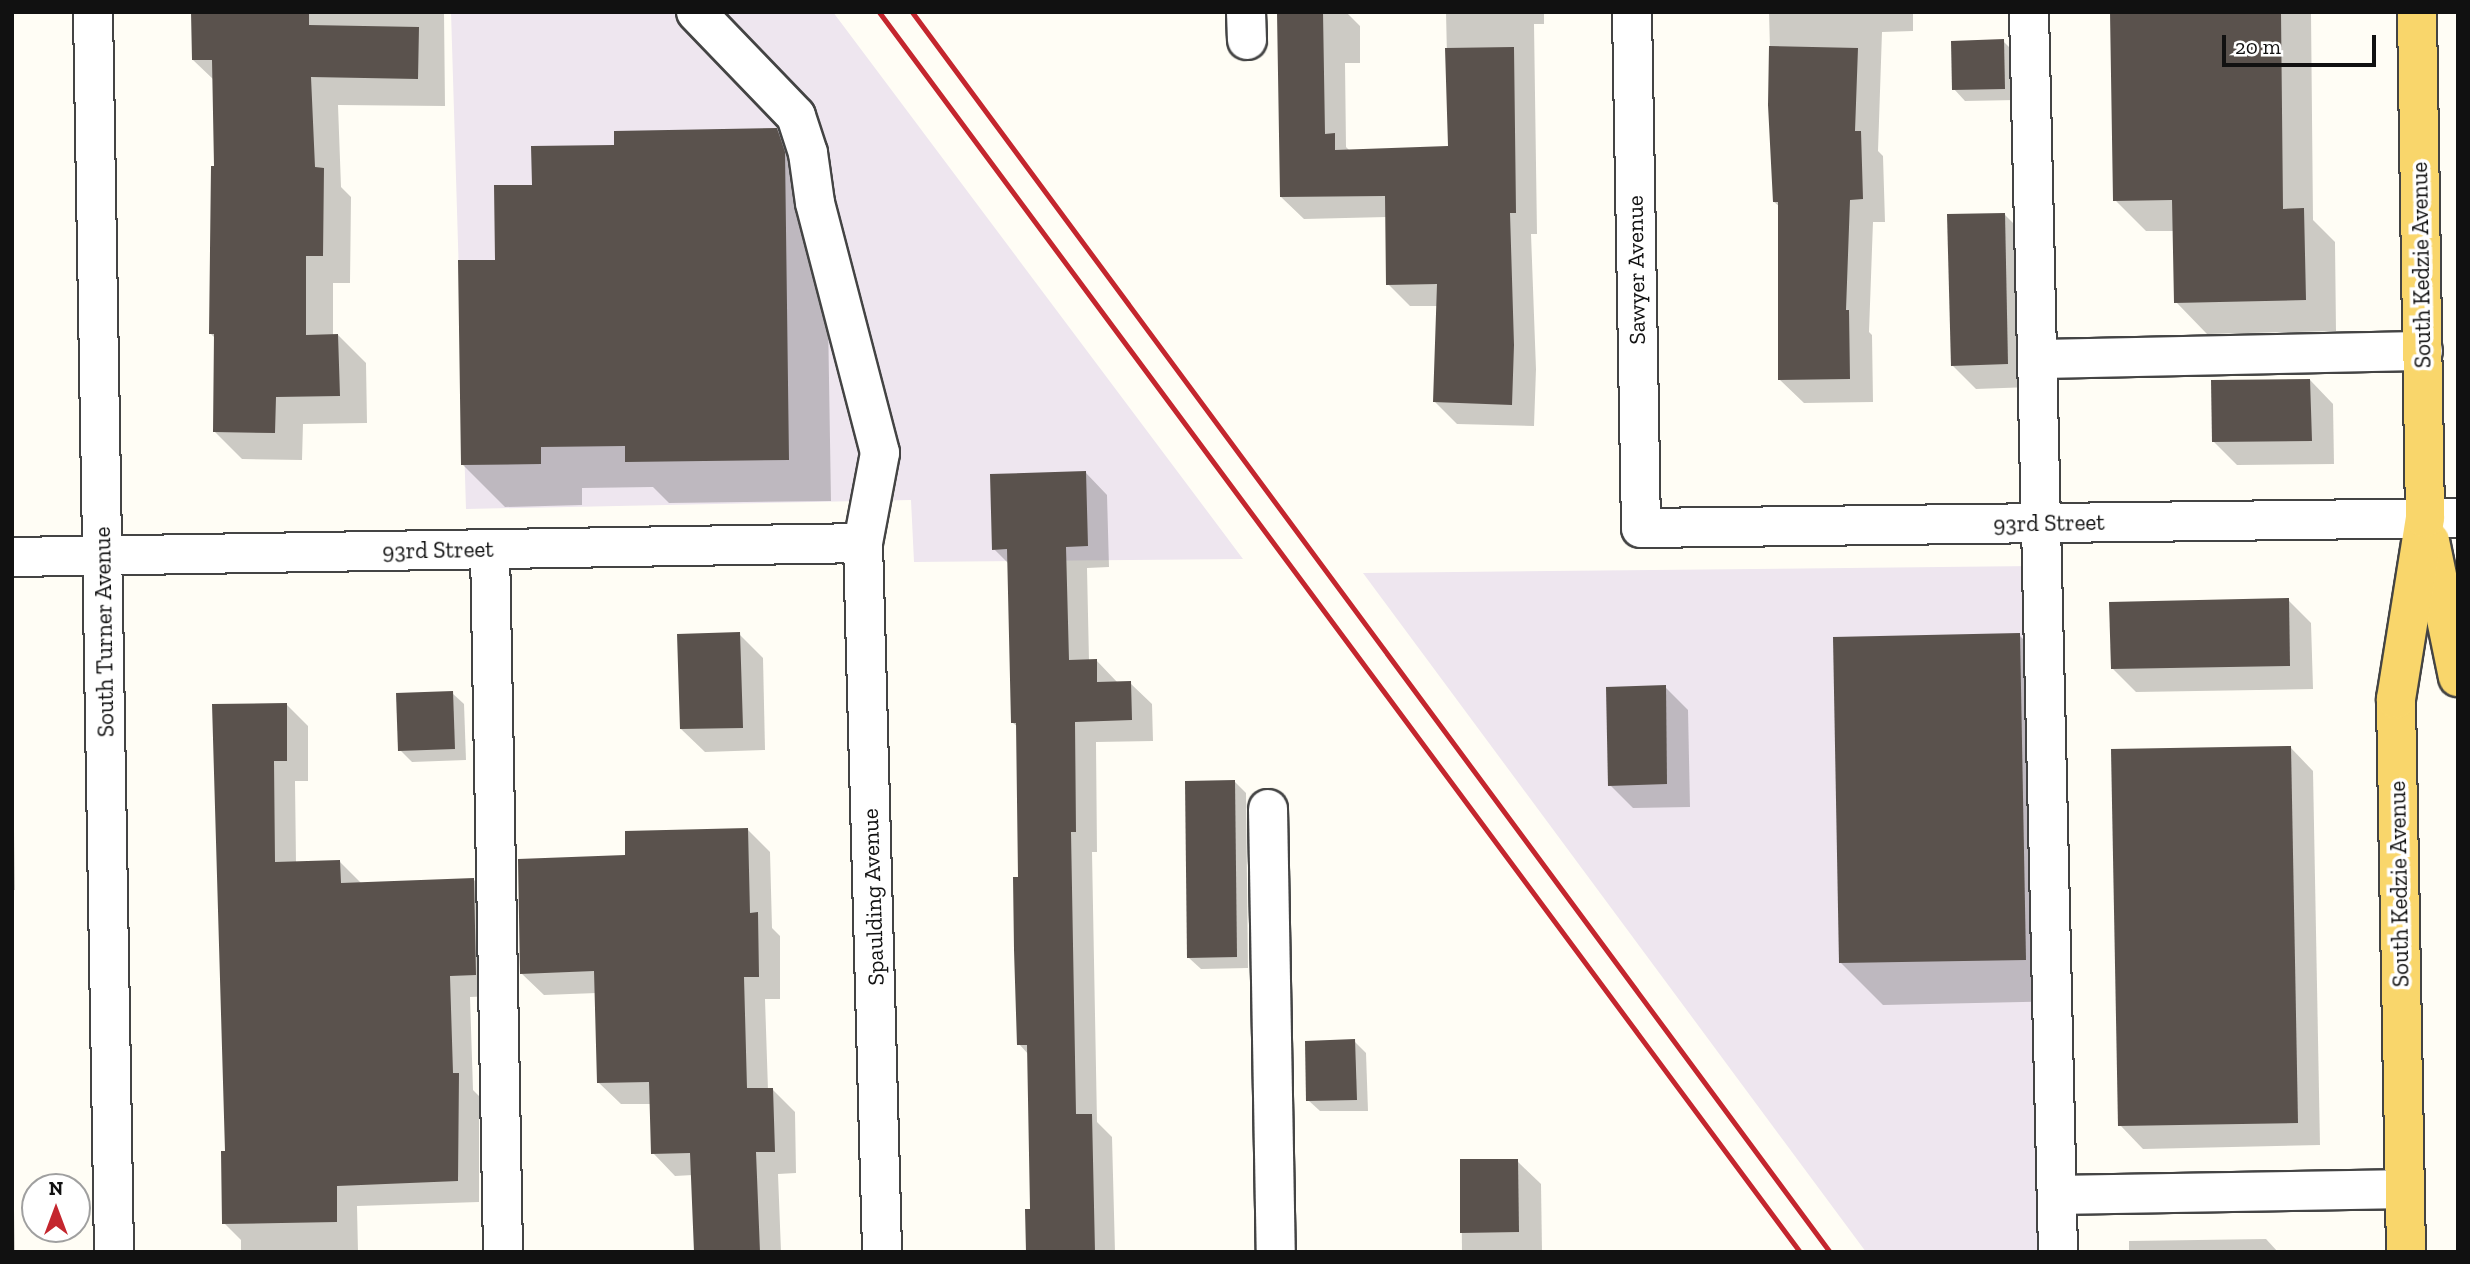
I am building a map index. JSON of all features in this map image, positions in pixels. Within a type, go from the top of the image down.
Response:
[{"type":"main road","name":"South Kedzie Avenue","points":[[2417,12],[2423,351],[2458,677]]},
{"type":"main road","name":"South Kedzie Avenue","points":[[2406,1252],[2396,699],[2441,518]]},
{"type":"street","name":"South Turner Avenue","points":[[93,12],[114,1252]]},
{"type":"street","name":"Spaulding Avenue","points":[[696,12],[796,116],[808,153],[816,203],[880,453],[863,543],[882,1252]]},
{"type":"street","name":"Sawyer Avenue","points":[[1632,12],[1641,528]]},
{"type":"street","points":[[2029,12],[2059,1195],[2058,1252]]},
{"type":"street","points":[[2038,359],[2423,351]]},
{"type":"street","name":"93rd Street","points":[[1641,528],[2441,518]]},
{"type":"street","name":"93rd Street","points":[[12,557],[863,543]]},
{"type":"street","points":[[490,549],[503,1252]]},
{"type":"street","points":[[1268,809],[1276,1252]]},
{"type":"street","points":[[2059,1195],[2405,1189]]},
{"type":"shaded area","points":[[451,12],[833,12],[1243,559],[914,562],[911,500],[466,509]]},
{"type":"shaded area","points":[[2043,566],[2058,1252],[1866,1252],[1363,573]]},
{"type":"building","points":[[191,12],[309,12],[309,25],[419,27],[418,79],[311,77],[315,167],[324,168],[323,256],[306,256],[306,335],[338,334],[340,396],[276,397],[275,433],[213,432],[214,334],[209,334],[211,166],[214,166],[212,60],[192,60]]},
{"type":"building","points":[[1277,12],[1323,12],[1325,134],[1335,133],[1335,150],[1448,146],[1445,48],[1514,47],[1516,213],[1510,213],[1514,345],[1512,405],[1433,402],[1437,284],[1386,285],[1385,196],[1280,197]]},
{"type":"building","points":[[2110,12],[2281,12],[2283,209],[2304,208],[2306,300],[2174,303],[2172,200],[2113,201]]},
{"type":"building","points":[[2004,39],[2005,89],[1952,90],[1951,41]]},
{"type":"building","points":[[1769,46],[1858,48],[1855,131],[1861,131],[1863,199],[1850,200],[1846,310],[1849,310],[1850,379],[1778,380],[1778,202],[1773,202],[1768,105]]},
{"type":"building","points":[[777,128],[785,152],[789,460],[625,462],[625,446],[541,447],[541,464],[461,465],[458,260],[495,260],[494,185],[532,185],[531,146],[614,145],[614,131]]},
{"type":"building","points":[[2005,213],[2008,364],[1951,366],[1947,214]]},
{"type":"building","points":[[2310,379],[2312,441],[2212,442],[2211,380]]},
{"type":"building","points":[[1086,471],[1088,546],[1066,547],[1069,660],[1097,659],[1097,682],[1131,681],[1132,720],[1075,722],[1076,832],[1071,832],[1076,1114],[1092,1114],[1095,1252],[1026,1252],[1025,1209],[1030,1209],[1027,1045],[1017,1045],[1014,950],[1013,877],[1018,877],[1016,723],[1011,723],[1007,549],[992,550],[990,474]]},
{"type":"building","points":[[2289,598],[2290,666],[2111,669],[2109,602]]},
{"type":"building","points":[[740,632],[743,728],[680,729],[677,634]]},
{"type":"building","points":[[2020,633],[2026,960],[1839,963],[1833,637]]},
{"type":"building","points":[[1666,685],[1667,784],[1608,786],[1606,687]]},
{"type":"building","points":[[453,691],[455,749],[398,751],[396,693]]},
{"type":"building","points":[[287,703],[287,761],[274,761],[275,862],[340,860],[341,883],[474,878],[476,975],[450,976],[453,1073],[459,1073],[458,1181],[337,1186],[337,1222],[222,1224],[221,1151],[225,1151],[212,704]]},
{"type":"building","points":[[2291,746],[2298,1123],[2118,1126],[2111,749]]},
{"type":"building","points":[[1235,780],[1237,957],[1187,958],[1185,781]]},
{"type":"building","points":[[748,828],[750,913],[758,912],[759,977],[744,977],[747,1088],[773,1088],[775,1152],[756,1152],[760,1252],[694,1252],[690,1153],[651,1154],[649,1082],[597,1083],[594,971],[520,974],[518,859],[625,855],[625,831]]},
{"type":"building","points":[[1355,1039],[1357,1100],[1306,1101],[1305,1041]]},
{"type":"building","points":[[1460,1159],[1518,1159],[1519,1232],[1460,1233]]},
{"type":"railway","points":[[879,12],[1800,1252]]},
{"type":"railway","points":[[912,12],[1830,1252]]}]
